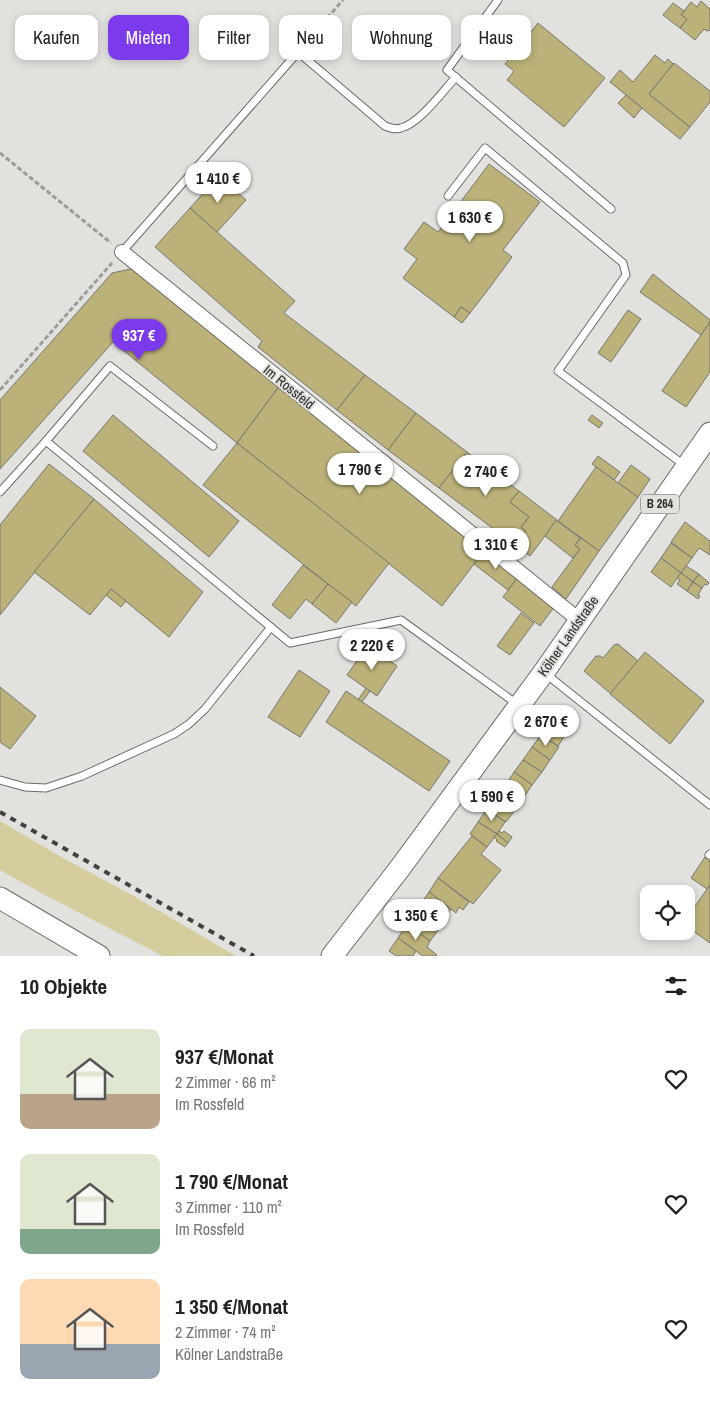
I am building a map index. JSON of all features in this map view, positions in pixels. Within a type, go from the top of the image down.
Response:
[{"type":"main road","name":"Kölner Landstraße","points":[[332,956],[400,868],[544,672],[710,433]]},
{"type":"main road","points":[[0,898],[99,956]]},
{"type":"street","name":"Im Rossfeld","points":[[122,252],[579,620]]},
{"type":"lane","points":[[498,0],[446,70],[611,209]]},
{"type":"lane","points":[[122,252],[291,60]]},
{"type":"lane","points":[[308,60],[386,126],[393,128],[401,128],[417,119],[456,77]]},
{"type":"lane","points":[[448,196],[485,148],[623,263],[626,274],[558,371],[686,467]]},
{"type":"lane","points":[[0,492],[110,366],[213,446]]},
{"type":"lane","points":[[46,441],[290,643],[401,620],[519,706]]},
{"type":"lane","points":[[0,780],[25,787],[46,788],[82,776],[174,734],[189,724],[205,709],[271,627]]},
{"type":"lane","points":[[544,672],[710,805]]},
{"type":"path","points":[[330,15],[343,0]]},
{"type":"path","points":[[0,153],[122,252],[0,390]]},
{"type":"shaded area","points":[[0,821],[236,956],[163,956],[0,870]]},
{"type":"building","points":[[701,1],[710,9],[710,30],[704,29],[695,40],[680,28],[687,19],[681,15],[691,2],[697,7]]},
{"type":"building","points":[[673,3],[684,11],[681,15],[687,19],[680,28],[663,15]]},
{"type":"building","points":[[538,23],[605,78],[564,127],[507,80],[514,71],[505,64],[508,60],[531,60],[531,32]]},
{"type":"building","points":[[655,55],[665,63],[668,59],[673,64],[649,94],[690,127],[680,139],[610,82],[620,70],[633,82]]},
{"type":"building","points":[[674,63],[710,91],[710,102],[690,127],[649,94]]},
{"type":"building","points":[[626,95],[642,108],[634,118],[618,103]]},
{"type":"building","points":[[489,164],[540,202],[503,250],[512,257],[490,287],[470,313],[461,307],[454,317],[403,278],[417,259],[404,249],[424,222],[438,232]]},
{"type":"building","points":[[219,176],[246,200],[217,232],[190,208]]},
{"type":"building","points":[[190,208],[295,301],[284,313],[365,375],[337,410],[258,347],[262,341],[155,247]]},
{"type":"building","points":[[135,268],[281,384],[237,443],[113,342],[0,469],[0,400],[112,273]]},
{"type":"building","points":[[653,274],[710,320],[701,335],[640,292]]},
{"type":"building","points":[[461,307],[470,313],[462,323],[454,317]]},
{"type":"building","points":[[628,310],[641,319],[611,362],[598,353]]},
{"type":"building","points":[[710,322],[710,372],[686,407],[662,391]]},
{"type":"building","points":[[365,375],[416,413],[388,450],[337,410]]},
{"type":"building","points":[[281,384],[484,551],[442,606],[237,443]]},
{"type":"building","points":[[416,413],[467,452],[439,488],[388,450]]},
{"type":"building","points":[[113,415],[239,521],[209,557],[83,451]]},
{"type":"building","points":[[592,415],[603,423],[599,428],[588,420]]},
{"type":"building","points":[[237,443],[389,563],[356,606],[203,485]]},
{"type":"building","points":[[467,452],[519,491],[510,502],[529,517],[521,527],[526,531],[515,545],[439,488]]},
{"type":"building","points":[[598,456],[620,472],[614,480],[592,464]]},
{"type":"building","points":[[49,464],[94,499],[0,615],[0,525]]},
{"type":"building","points":[[631,465],[650,479],[638,497],[618,483]]},
{"type":"building","points":[[596,467],[638,497],[599,551],[558,521]]},
{"type":"building","points":[[519,491],[557,520],[530,556],[515,545],[526,531],[521,527],[529,517],[510,502]]},
{"type":"building","points":[[94,499],[203,592],[169,637],[111,589],[90,615],[34,572]]},
{"type":"building","points":[[556,520],[580,538],[575,545],[580,549],[573,558],[545,536]]},
{"type":"building","points":[[685,522],[710,541],[710,555],[699,548],[692,558],[671,542]]},
{"type":"building","points":[[581,538],[599,551],[566,599],[552,587],[580,549],[575,545]]},
{"type":"building","points":[[671,543],[692,558],[681,573],[661,558]]},
{"type":"building","points":[[484,551],[518,577],[508,590],[474,564]]},
{"type":"building","points":[[661,558],[681,573],[671,587],[651,572]]},
{"type":"building","points":[[303,565],[328,584],[312,604],[306,599],[290,619],[272,605]]},
{"type":"building","points":[[686,566],[699,574],[693,582],[681,573]]},
{"type":"building","points":[[681,573],[693,582],[687,591],[677,584],[680,580],[677,578]]},
{"type":"building","points":[[699,574],[709,583],[705,584],[702,588],[693,582]]},
{"type":"building","points":[[518,577],[555,606],[540,626],[503,597]]},
{"type":"building","points":[[693,582],[702,588],[698,599],[687,591]]},
{"type":"building","points":[[328,584],[352,602],[336,623],[312,604]]},
{"type":"building","points":[[111,589],[126,601],[121,607],[106,595]]},
{"type":"building","points":[[521,613],[534,623],[510,655],[497,646]]},
{"type":"building","points":[[618,644],[638,661],[611,694],[584,671],[596,656],[603,658],[614,645]]},
{"type":"building","points":[[368,645],[397,666],[377,696],[347,675]]},
{"type":"building","points":[[645,652],[704,701],[670,744],[610,694]]},
{"type":"building","points":[[299,670],[330,691],[300,737],[268,717]]},
{"type":"building","points":[[0,687],[36,716],[10,749],[0,742]]},
{"type":"building","points":[[366,688],[370,691],[362,702],[358,700]]},
{"type":"building","points":[[346,691],[450,761],[429,791],[326,722]]},
{"type":"building","points":[[557,708],[575,721],[566,734],[548,721]]},
{"type":"building","points":[[548,721],[566,734],[558,746],[539,733]]},
{"type":"building","points":[[541,735],[559,747],[550,760],[532,747]]},
{"type":"building","points":[[532,747],[550,760],[542,772],[523,760]]},
{"type":"building","points":[[523,760],[542,772],[532,785],[514,772]]},
{"type":"building","points":[[514,772],[532,785],[524,797],[506,785]]},
{"type":"building","points":[[506,785],[524,797],[515,810],[497,798]]},
{"type":"building","points":[[497,798],[515,810],[506,822],[488,810]]},
{"type":"building","points":[[487,809],[505,822],[497,834],[478,822]]},
{"type":"building","points":[[478,822],[497,834],[487,847],[470,834]]},
{"type":"building","points":[[499,831],[502,833],[504,831],[512,837],[508,843],[497,834]]},
{"type":"building","points":[[497,834],[508,843],[505,847],[496,841],[494,837]]},
{"type":"building","points":[[472,836],[487,847],[481,854],[501,870],[473,904],[438,878]]},
{"type":"building","points":[[705,857],[710,861],[710,885],[707,889],[691,878]]},
{"type":"building","points":[[438,878],[469,902],[463,910],[459,907],[456,913],[429,892]]},
{"type":"building","points":[[710,885],[710,943],[695,932],[695,906]]},
{"type":"building","points":[[429,892],[451,909],[438,928],[416,911]]},
{"type":"building","points":[[416,911],[439,929],[430,941],[407,924]]},
{"type":"building","points":[[407,924],[430,941],[427,947],[436,956],[423,956],[398,938]]},
{"type":"building","points":[[398,938],[416,951],[413,956],[396,956],[389,951]]},
{"type":"railway","points":[[0,812],[254,956]]}]
